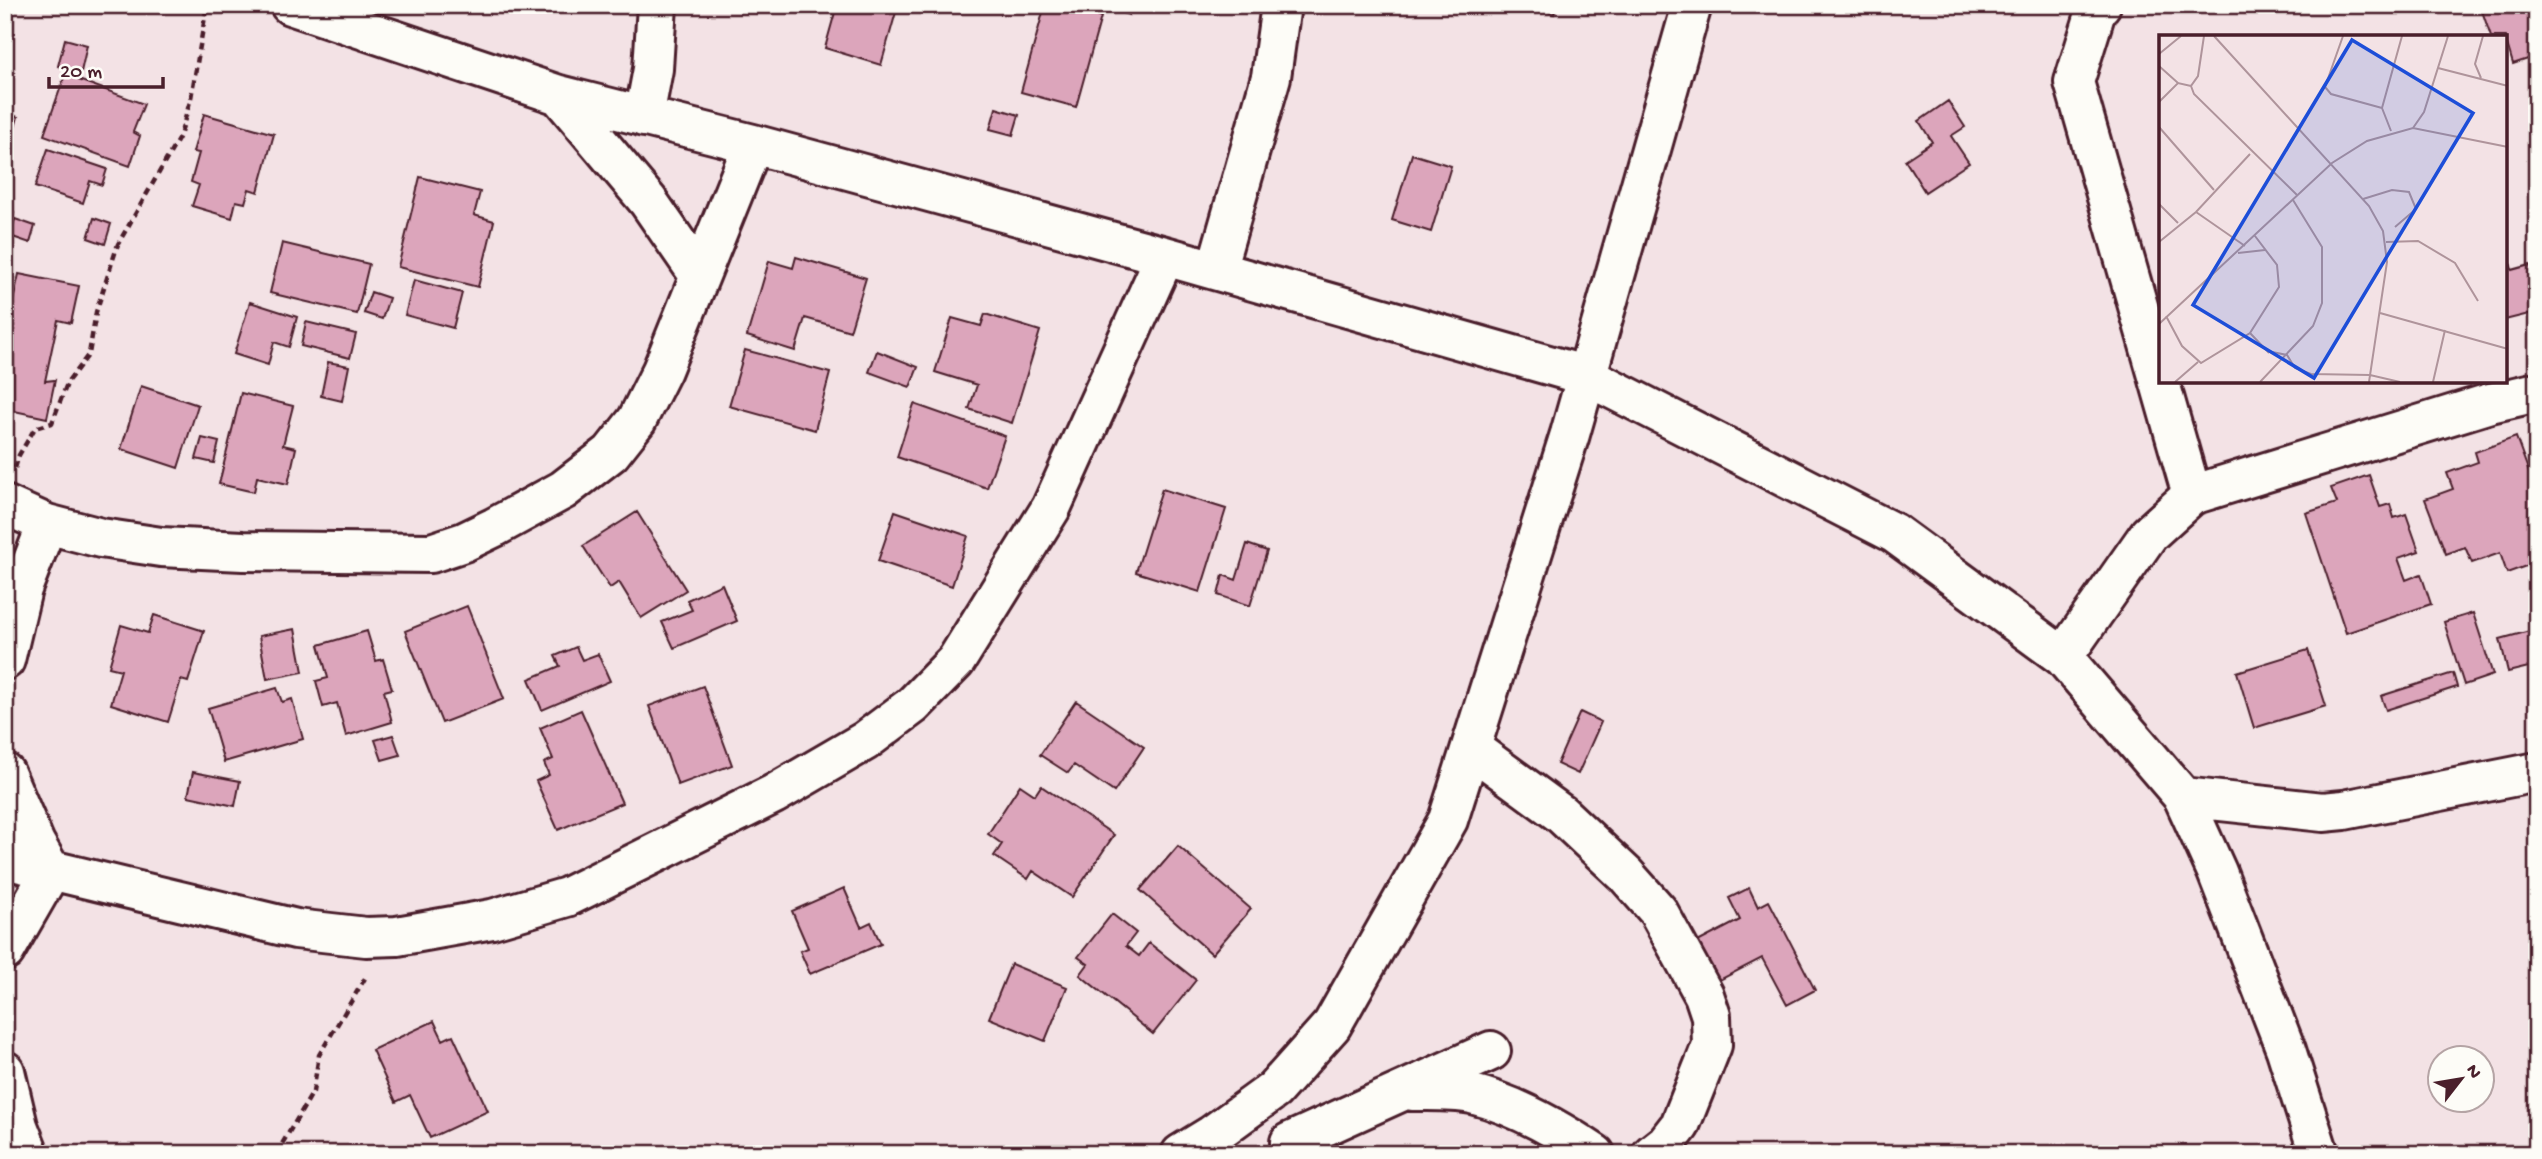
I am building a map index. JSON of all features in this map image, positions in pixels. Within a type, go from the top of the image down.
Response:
[{"type":"street","points":[[290,5],[559,95],[753,144],[1165,256],[1587,376],[1894,533],[2063,657],[2183,797],[2217,872],[2286,1050],[2319,1154]]},
{"type":"street","points":[[644,117],[653,69],[657,5]]},
{"type":"street","points":[[1216,270],[1271,77],[1281,5]]},
{"type":"street","points":[[1181,1154],[1274,1090],[1332,1025],[1448,820],[1587,376],[1692,5]]},
{"type":"street","points":[[2101,5],[2097,8],[2074,82],[2159,380]]},
{"type":"street","points":[[559,95],[648,201],[699,275]]},
{"type":"street","points":[[9,491],[47,524],[101,538],[161,547],[229,551],[431,553],[464,542],[563,490],[611,453],[637,420],[662,370],[753,144]]},
{"type":"street","points":[[5,859],[296,929],[366,937],[397,936],[492,919],[567,897],[774,794],[865,741],[913,705],[956,662],[1051,508],[1165,256]]},
{"type":"street","points":[[2160,383],[2192,495]]},
{"type":"street","points":[[2063,657],[2149,534],[2192,495],[2490,403],[2537,392]]},
{"type":"street","points":[[5,660],[22,589],[47,524]]},
{"type":"street","points":[[1471,748],[1561,814],[1626,875],[1658,911],[1704,995],[1711,1016],[1712,1045],[1679,1125],[1666,1143],[1652,1154]]},
{"type":"street","points":[[2183,797],[2323,811],[2344,810],[2537,772]]},
{"type":"street","points":[[5,773],[35,843],[51,871]]},
{"type":"street","points":[[5,951],[51,871]]},
{"type":"street","points":[[1263,1098],[1293,1148],[1403,1090],[1491,1051]]},
{"type":"street","points":[[5,1071],[18,1137]]},
{"type":"street","points":[[1403,1090],[1472,1094],[1537,1119],[1595,1154]]},
{"type":"path","points":[[9,491],[19,455],[35,428],[52,423],[68,381],[89,354],[96,312],[118,244],[180,136],[191,98],[207,5]]},
{"type":"path","points":[[276,1154],[313,1092],[319,1055],[327,1040],[378,957],[397,936]]},
{"type":"building","points":[[837,5],[898,5],[881,65],[825,48]]},
{"type":"building","points":[[1045,5],[1062,5],[1101,17],[1076,107],[1021,92]]},
{"type":"building","points":[[1095,5],[1131,5],[1129,15]]},
{"type":"building","points":[[1527,5],[1557,5],[1554,14]]},
{"type":"building","points":[[2480,5],[2537,5],[2537,56],[2513,64],[2507,35],[2490,35]]},
{"type":"building","points":[[65,39],[87,45],[81,72],[58,66]]},
{"type":"building","points":[[65,75],[144,104],[133,132],[140,136],[130,166],[44,135]]},
{"type":"building","points":[[1948,101],[1965,127],[1951,136],[1969,163],[1925,192],[1905,160],[1932,142],[1919,121]]},
{"type":"building","points":[[996,108],[1019,115],[1013,135],[990,129]]},
{"type":"building","points":[[5,113],[18,117],[5,162]]},
{"type":"building","points":[[204,114],[274,134],[258,192],[249,189],[245,203],[236,201],[232,218],[192,206],[199,185],[191,182],[199,153],[193,152]]},
{"type":"building","points":[[48,149],[107,169],[102,185],[90,181],[83,203],[35,187]]},
{"type":"building","points":[[1412,154],[1451,166],[1431,232],[1392,220]]},
{"type":"building","points":[[420,177],[480,192],[474,215],[494,221],[478,287],[398,267]]},
{"type":"building","points":[[5,211],[14,213],[7,234],[5,233]]},
{"type":"building","points":[[94,218],[111,224],[105,244],[88,238]]},
{"type":"building","points":[[15,219],[35,226],[30,243],[10,236]]},
{"type":"building","points":[[282,243],[369,264],[357,314],[270,293]]},
{"type":"building","points":[[2507,250],[2512,270],[2530,265],[2537,292],[2537,312],[2507,320]]},
{"type":"building","points":[[796,257],[866,278],[850,331],[805,318],[795,351],[747,336],[769,261],[793,268]]},
{"type":"building","points":[[19,274],[79,286],[71,323],[58,320],[45,381],[55,380],[47,418],[5,409],[5,337]]},
{"type":"building","points":[[414,280],[462,293],[453,328],[405,315]]},
{"type":"building","points":[[371,292],[389,298],[382,319],[364,313]]},
{"type":"building","points":[[250,302],[297,317],[289,347],[274,342],[268,365],[234,354]]},
{"type":"building","points":[[985,314],[1040,331],[1012,423],[969,409],[977,385],[935,372],[952,318],[981,326]]},
{"type":"building","points":[[306,322],[356,334],[350,358],[301,346]]},
{"type":"building","points":[[745,350],[830,373],[815,430],[729,406]]},
{"type":"building","points":[[877,351],[918,367],[910,387],[869,372]]},
{"type":"building","points":[[328,362],[349,366],[342,401],[321,396]]},
{"type":"building","points":[[141,386],[198,405],[178,468],[121,449]]},
{"type":"building","points":[[241,393],[293,406],[283,445],[296,448],[288,484],[257,477],[254,492],[219,484]]},
{"type":"building","points":[[914,404],[1005,436],[987,488],[897,457]]},
{"type":"building","points":[[2516,437],[2537,494],[2537,562],[2507,573],[2500,553],[2472,563],[2465,547],[2446,554],[2425,499],[2453,489],[2447,473],[2478,462],[2475,452]]},
{"type":"building","points":[[202,438],[219,442],[214,463],[196,459]]},
{"type":"building","points":[[2369,475],[2380,507],[2390,504],[2394,518],[2406,514],[2419,551],[2398,558],[2406,580],[2421,574],[2431,604],[2346,633],[2306,513],[2337,503],[2331,488]]},
{"type":"building","points":[[1162,489],[1226,509],[1200,592],[1136,572]]},
{"type":"building","points":[[895,511],[968,536],[952,586],[878,561]]},
{"type":"building","points":[[637,512],[686,590],[641,618],[619,582],[610,588],[583,546]]},
{"type":"building","points":[[1247,544],[1267,551],[1250,606],[1218,595],[1223,575],[1236,580]]},
{"type":"building","points":[[722,584],[737,621],[674,648],[662,622],[692,610],[687,600]]},
{"type":"building","points":[[467,606],[504,699],[442,723],[405,631]]},
{"type":"building","points":[[2473,613],[2493,675],[2464,685],[2444,622]]},
{"type":"building","points":[[154,615],[204,631],[188,682],[181,680],[168,722],[111,704],[121,670],[109,667],[121,625],[148,633]]},
{"type":"building","points":[[295,629],[303,672],[267,679],[259,636]]},
{"type":"building","points":[[2537,629],[2537,665],[2508,672],[2500,639]]},
{"type":"building","points":[[367,631],[376,661],[383,659],[392,689],[384,691],[392,722],[346,736],[337,703],[323,707],[316,681],[328,678],[319,645]]},
{"type":"building","points":[[576,647],[582,660],[598,654],[610,681],[542,710],[529,679],[560,666],[555,656]]},
{"type":"building","points":[[2308,650],[2326,706],[2254,728],[2237,672]]},
{"type":"building","points":[[2453,673],[2457,687],[2386,710],[2381,696]]},
{"type":"building","points":[[703,686],[732,765],[678,785],[649,706]]},
{"type":"building","points":[[277,688],[282,702],[292,699],[303,739],[224,762],[208,708]]},
{"type":"building","points":[[1076,701],[1144,747],[1114,792],[1074,765],[1068,773],[1040,755]]},
{"type":"building","points":[[581,710],[622,803],[558,830],[536,781],[549,775],[544,763],[553,759],[540,728]]},
{"type":"building","points":[[1580,712],[1601,722],[1578,774],[1557,764]]},
{"type":"building","points":[[393,735],[400,755],[382,760],[375,740]]},
{"type":"building","points":[[193,772],[240,781],[235,806],[188,796]]},
{"type":"building","points":[[1020,785],[1035,795],[1041,786],[1114,835],[1072,897],[1033,871],[1028,879],[994,856],[1002,844],[988,834]]},
{"type":"building","points":[[1178,846],[1251,909],[1212,954],[1140,890]]},
{"type":"building","points":[[844,888],[861,927],[871,922],[881,944],[810,974],[800,951],[808,948],[792,911]]},
{"type":"building","points":[[1749,888],[1758,907],[1769,901],[1815,990],[1787,1005],[1762,958],[1710,985],[1690,946],[1740,920],[1729,898]]},
{"type":"building","points":[[1112,914],[1136,933],[1126,946],[1139,956],[1149,943],[1196,980],[1153,1034],[1080,975],[1088,964],[1078,957]]},
{"type":"building","points":[[1011,964],[1067,987],[1045,1041],[989,1018]]},
{"type":"building","points":[[434,1021],[443,1040],[453,1035],[488,1111],[430,1138],[410,1095],[396,1102],[372,1050]]}]
